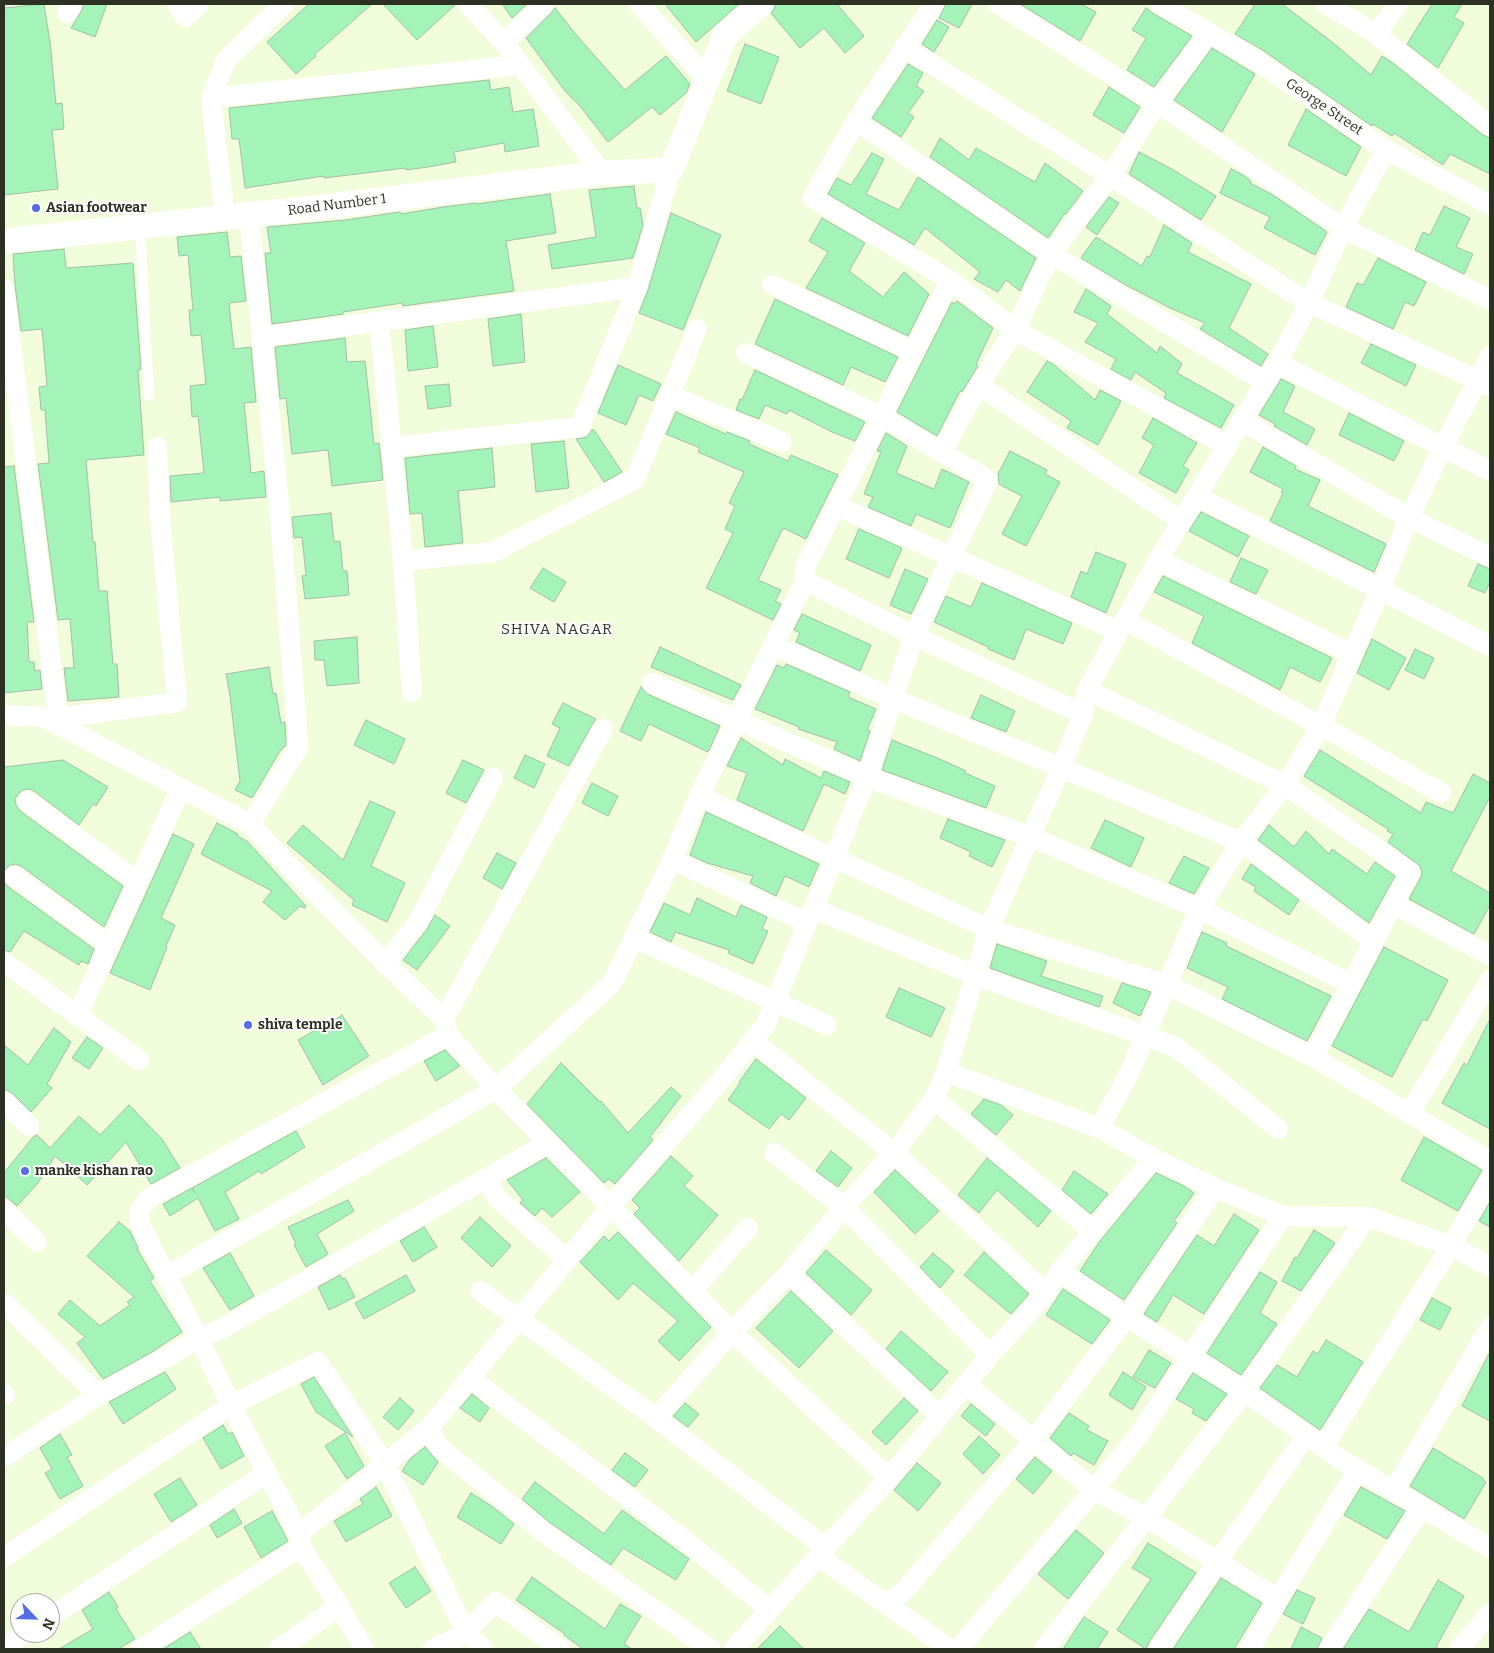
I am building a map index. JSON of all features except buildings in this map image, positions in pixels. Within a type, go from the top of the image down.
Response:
[{"type":"street","points":[[177,4],[185,17],[199,4]]},
{"type":"street","points":[[250,824],[298,748],[298,740],[280,504],[262,337],[211,98],[226,60],[284,4]]},
{"type":"street","points":[[468,4],[504,43],[602,173]]},
{"type":"street","points":[[504,43],[544,4]]},
{"type":"street","points":[[638,4],[708,80]]},
{"type":"street","points":[[390,447],[580,427],[637,287],[670,170],[725,35],[761,4]]},
{"type":"street","points":[[934,4],[856,121],[812,198],[950,280],[1015,330],[1228,446]]},
{"type":"street","points":[[998,4],[1157,103],[1343,228],[1490,300]]},
{"type":"street","name":"George Street","points":[[1160,4],[1254,59],[1386,150],[1490,204]]},
{"type":"street","points":[[1326,4],[1376,34],[1490,126]]},
{"type":"street","points":[[1376,34],[1398,4]]},
{"type":"street","points":[[941,453],[979,385],[1015,330],[1051,254],[1110,176],[1157,103],[1209,34]]},
{"type":"street","points":[[904,47],[1309,303],[1484,383]]},
{"type":"street","points":[[211,98],[520,65]]},
{"type":"street","points":[[856,121],[1051,254],[1265,382]]},
{"type":"street","points":[[656,1418],[732,1332],[789,1274],[844,1207],[894,1154],[934,1099],[946,1072],[989,929],[1061,768],[1083,714],[1087,690],[1181,520],[1228,446],[1276,363],[1309,303],[1343,228],[1386,150]]},
{"type":"street","name":"Road Number 1","points":[[4,241],[602,173],[670,170]]},
{"type":"street","points":[[166,1274],[496,1089],[612,983],[672,860],[699,796],[805,581],[805,567],[950,280]]},
{"type":"street","points":[[772,285],[914,352]]},
{"type":"street","points":[[262,337],[637,287]]},
{"type":"street","points":[[4,290],[50,718]]},
{"type":"street","points":[[379,320],[402,561],[412,692]]},
{"type":"street","points":[[402,561],[493,552],[635,478],[696,329]]},
{"type":"street","points":[[141,1649],[300,1541],[385,1464],[429,1428],[611,1206],[725,1075],[766,1024],[867,777],[914,636],[988,480],[881,416],[746,353]]},
{"type":"street","points":[[1099,1128],[1128,1076],[1199,909],[1241,842],[1284,784],[1321,726],[1409,518],[1443,447],[1484,383],[1490,356]]},
{"type":"street","points":[[1276,363],[1490,471]]},
{"type":"street","points":[[979,385],[1181,520]]},
{"type":"street","points":[[669,395],[782,442]]},
{"type":"street","points":[[1242,421],[1409,518],[1490,558]]},
{"type":"street","points":[[4,715],[50,718],[177,702],[160,517],[157,447]]},
{"type":"street","points":[[1196,496],[1490,646]]},
{"type":"street","points":[[837,506],[952,558],[1122,626],[1321,726],[1441,793]]},
{"type":"street","points":[[1158,560],[1352,654]]},
{"type":"street","points":[[805,581],[914,636],[1083,714]]},
{"type":"street","points":[[774,645],[894,699],[1241,842],[1373,941]]},
{"type":"street","points":[[652,683],[867,777],[1031,837],[1199,909],[1351,984]]},
{"type":"street","points":[[1087,690],[1284,784],[1410,872],[1313,1057]]},
{"type":"street","points":[[50,718],[250,824],[446,1027],[496,1089],[732,1332],[889,1478]]},
{"type":"street","points":[[364,1649],[300,1541],[199,1338],[140,1225],[140,1210],[149,1198],[446,1027],[603,729]]},
{"type":"street","points":[[385,964],[418,922],[493,778]]},
{"type":"street","points":[[77,1016],[181,788]]},
{"type":"street","points":[[699,796],[989,929],[1168,985],[1313,1057],[1490,1161]]},
{"type":"street","points":[[27,801],[138,882]]},
{"type":"street","points":[[672,860],[811,916],[1176,1047],[1278,1129]]},
{"type":"street","points":[[14,876],[110,946]]},
{"type":"street","points":[[1393,904],[1490,956]]},
{"type":"street","points":[[634,938],[827,1025]]},
{"type":"street","points":[[4,962],[139,1060]]},
{"type":"street","points":[[1409,1114],[1490,980]]},
{"type":"street","points":[[753,1041],[894,1154],[1046,1293]]},
{"type":"street","points":[[946,1072],[1099,1128],[1153,1158],[1215,1188],[1283,1216],[1368,1217],[1451,1246],[1490,1267]]},
{"type":"street","points":[[934,1099],[1094,1231]]},
{"type":"street","points":[[4,1100],[29,1126]]},
{"type":"street","points":[[4,1457],[98,1395],[199,1338],[221,1329],[548,1143]]},
{"type":"street","points":[[774,1153],[844,1207],[990,1355]]},
{"type":"street","points":[[734,1649],[889,1478],[990,1355],[1046,1293],[1060,1271],[1153,1158]]},
{"type":"street","points":[[486,1178],[497,1198],[567,1260]]},
{"type":"street","points":[[1323,1447],[1451,1246],[1490,1179]]},
{"type":"street","points":[[886,1603],[902,1593],[1034,1440],[1127,1317],[1215,1188]]},
{"type":"street","points":[[4,1210],[37,1242]]},
{"type":"street","points":[[958,1649],[1137,1437],[1283,1216]]},
{"type":"street","points":[[1044,1649],[1244,1392],[1368,1217]]},
{"type":"street","points":[[692,1291],[748,1228]]},
{"type":"street","points":[[1060,1271],[1127,1317],[1244,1392],[1323,1447],[1490,1548]]},
{"type":"street","points":[[789,1274],[940,1416]]},
{"type":"street","points":[[480,1290],[656,1418],[886,1603],[950,1649]]},
{"type":"street","points":[[4,1304],[98,1395]]},
{"type":"street","points":[[1394,1490],[1490,1327]]},
{"type":"street","points":[[4,1557],[231,1405],[318,1362],[385,1464],[466,1633],[483,1649]]},
{"type":"street","points":[[470,1378],[682,1538],[770,1610]]},
{"type":"street","points":[[966,1384],[1094,1490],[1147,1518],[1278,1600]]},
{"type":"street","points":[[429,1428],[440,1448],[542,1531],[710,1649]]},
{"type":"street","points":[[1159,1649],[1216,1562],[1306,1435]]},
{"type":"street","points":[[1250,1649],[1358,1469]]},
{"type":"street","points":[[60,1610],[267,1473]]},
{"type":"street","points":[[1329,1649],[1422,1507]]},
{"type":"street","points":[[433,1649],[466,1633],[495,1602],[561,1649]]},
{"type":"street","points":[[279,1649],[339,1606]]},
{"type":"street","points":[[1459,1649],[1490,1613]]},
{"type":"lane","points":[[140,226],[149,396]]},
{"type":"place","name":"Asian footwear","points":[[36,208]]},
{"type":"place","name":"shiva temple","points":[[248,1025]]},
{"type":"place","name":"manke kishan rao","points":[[25,1171]]},
{"type":"district","name":"SHIVA NAGAR","points":[[557,630]]}]
